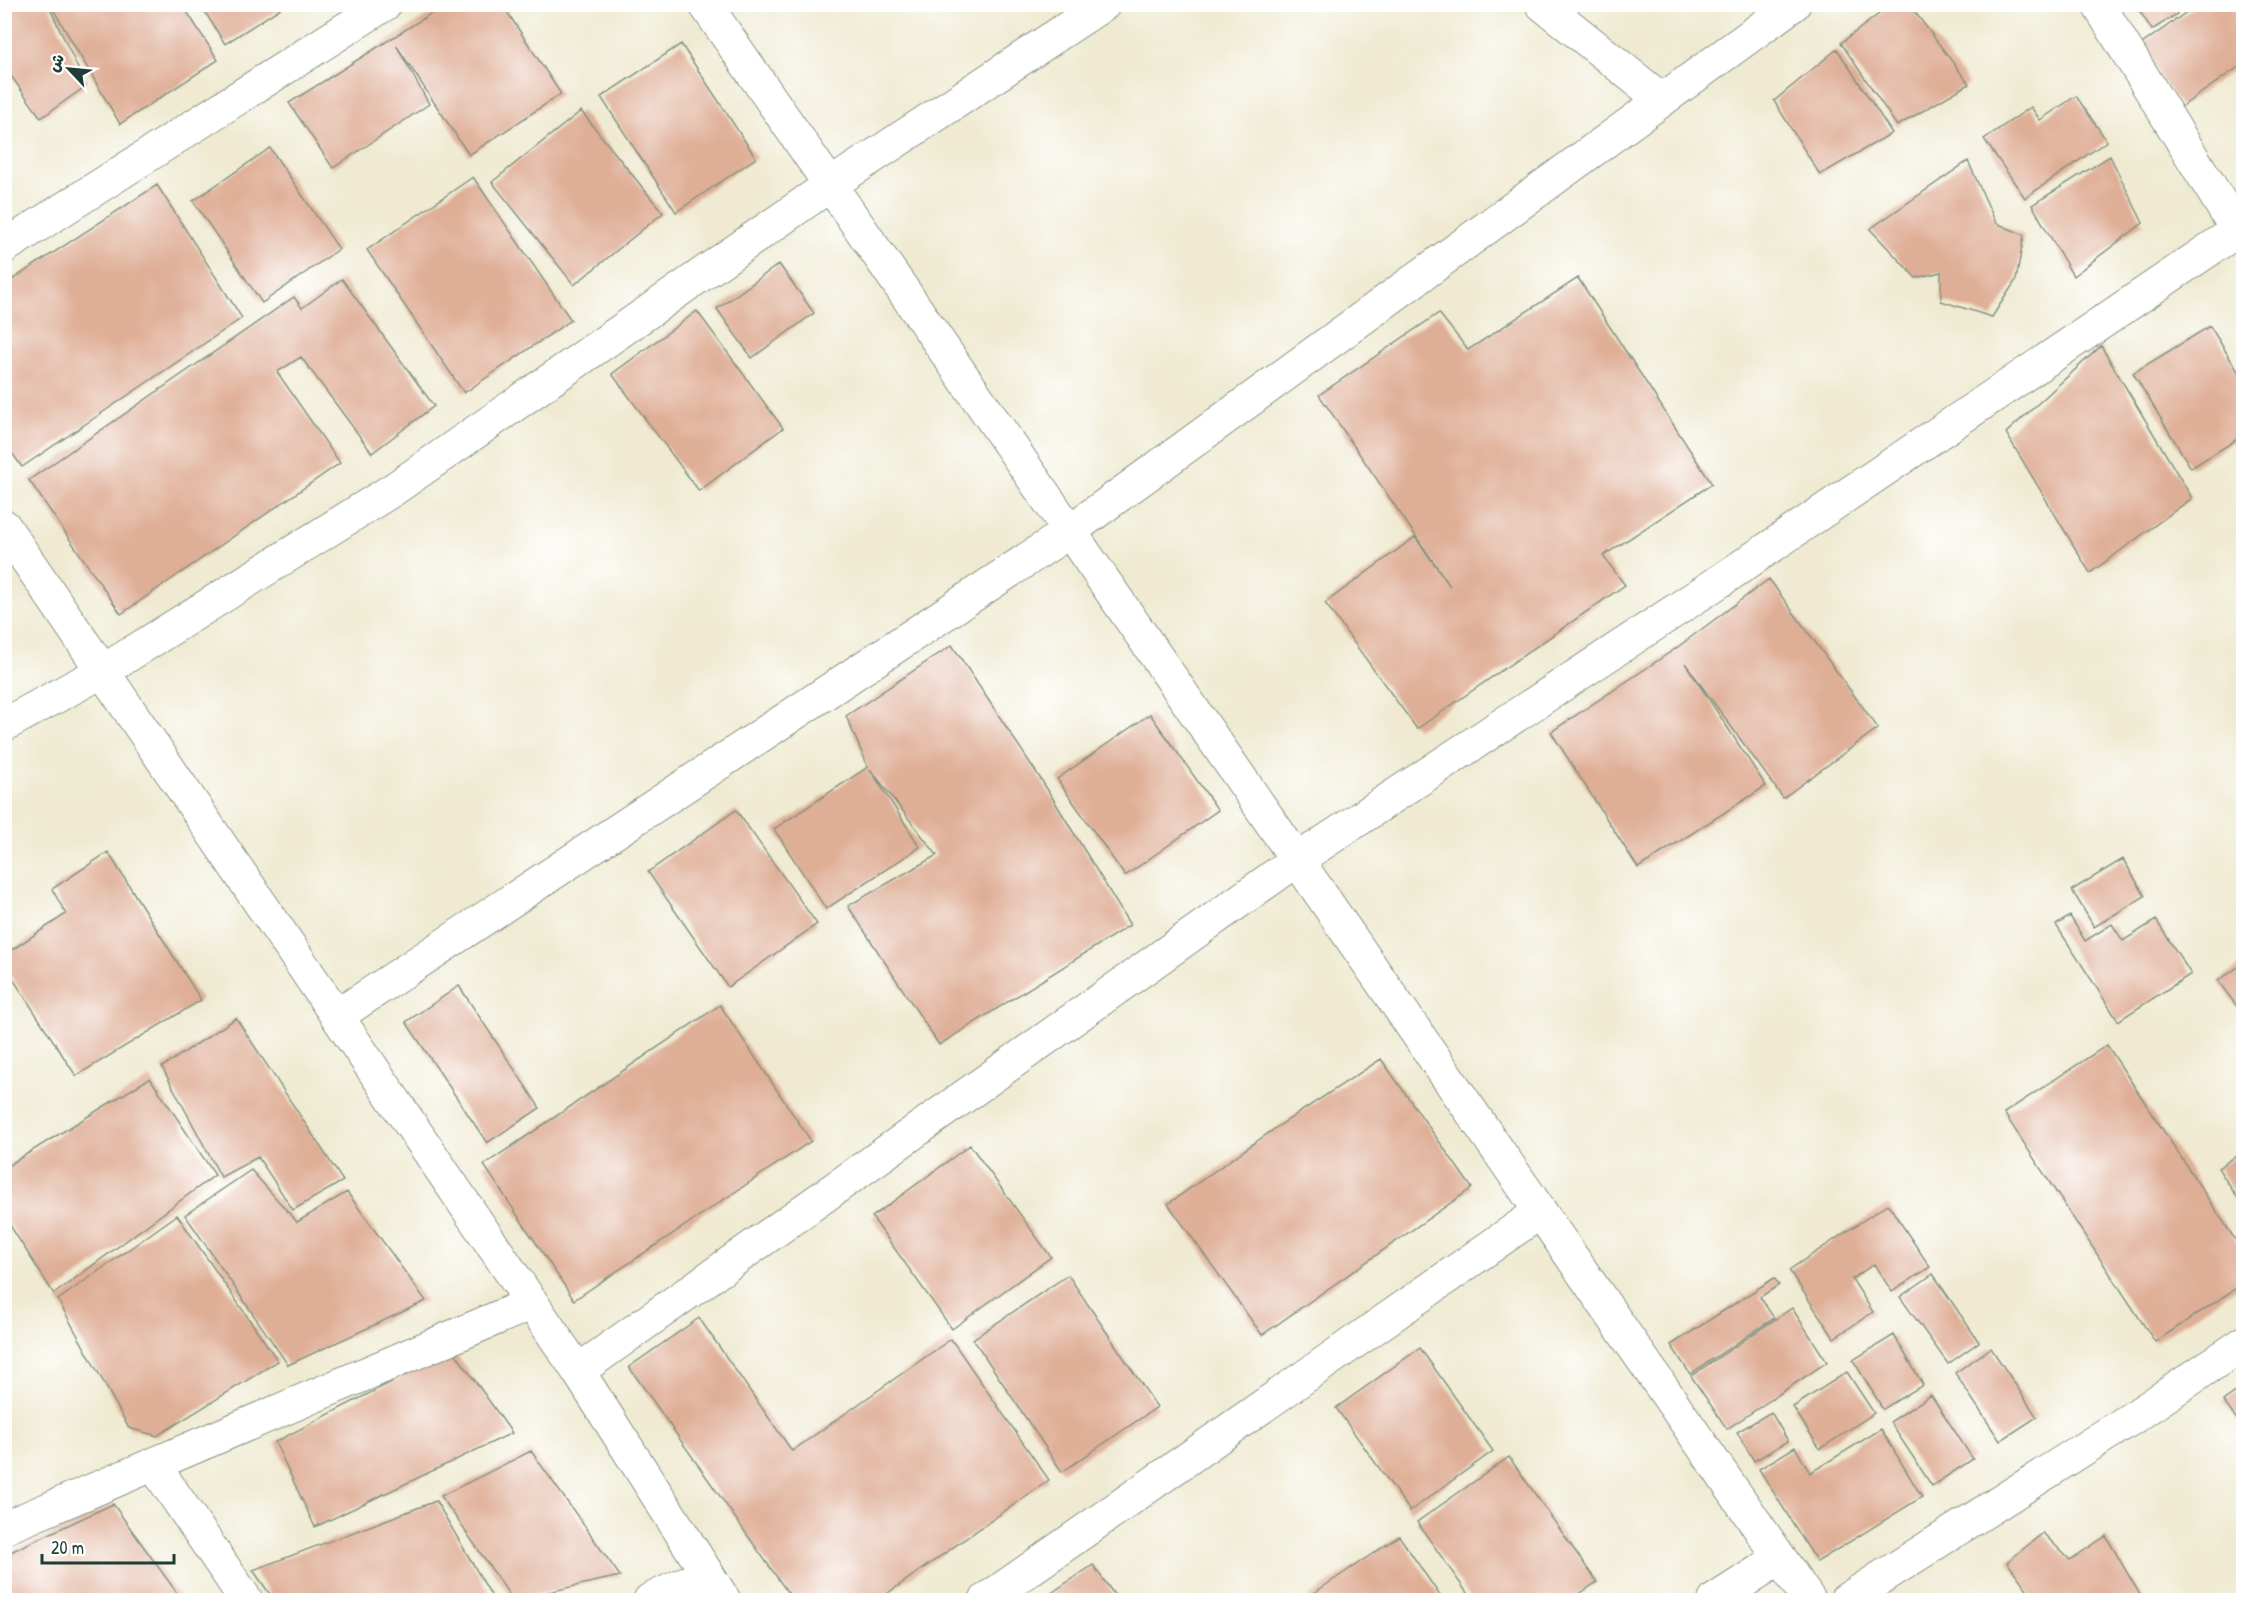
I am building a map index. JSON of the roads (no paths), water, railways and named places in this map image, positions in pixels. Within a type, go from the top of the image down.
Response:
[{"type":"street","points":[[4,246],[385,4]]},
{"type":"street","points":[[705,4],[1809,1600]]},
{"type":"street","points":[[4,725],[103,670],[394,489],[830,185],[1104,4]]},
{"type":"street","points":[[1542,4],[1662,100]]},
{"type":"street","points":[[337,1016],[1070,531],[1794,4]]},
{"type":"street","points":[[578,1371],[1297,860],[1720,581],[2240,228],[2098,4]]},
{"type":"street","points":[[4,526],[578,1371],[705,1574],[724,1600]]},
{"type":"street","points":[[986,1600],[1540,1212]]},
{"type":"street","points":[[4,1528],[532,1303]]},
{"type":"street","points":[[1846,1600],[2139,1413],[2244,1343]]},
{"type":"street","points":[[154,1465],[246,1600]]},
{"type":"street","points":[[1715,1600],[1780,1558]]},
{"type":"street","points":[[650,1600],[705,1574]]}]
